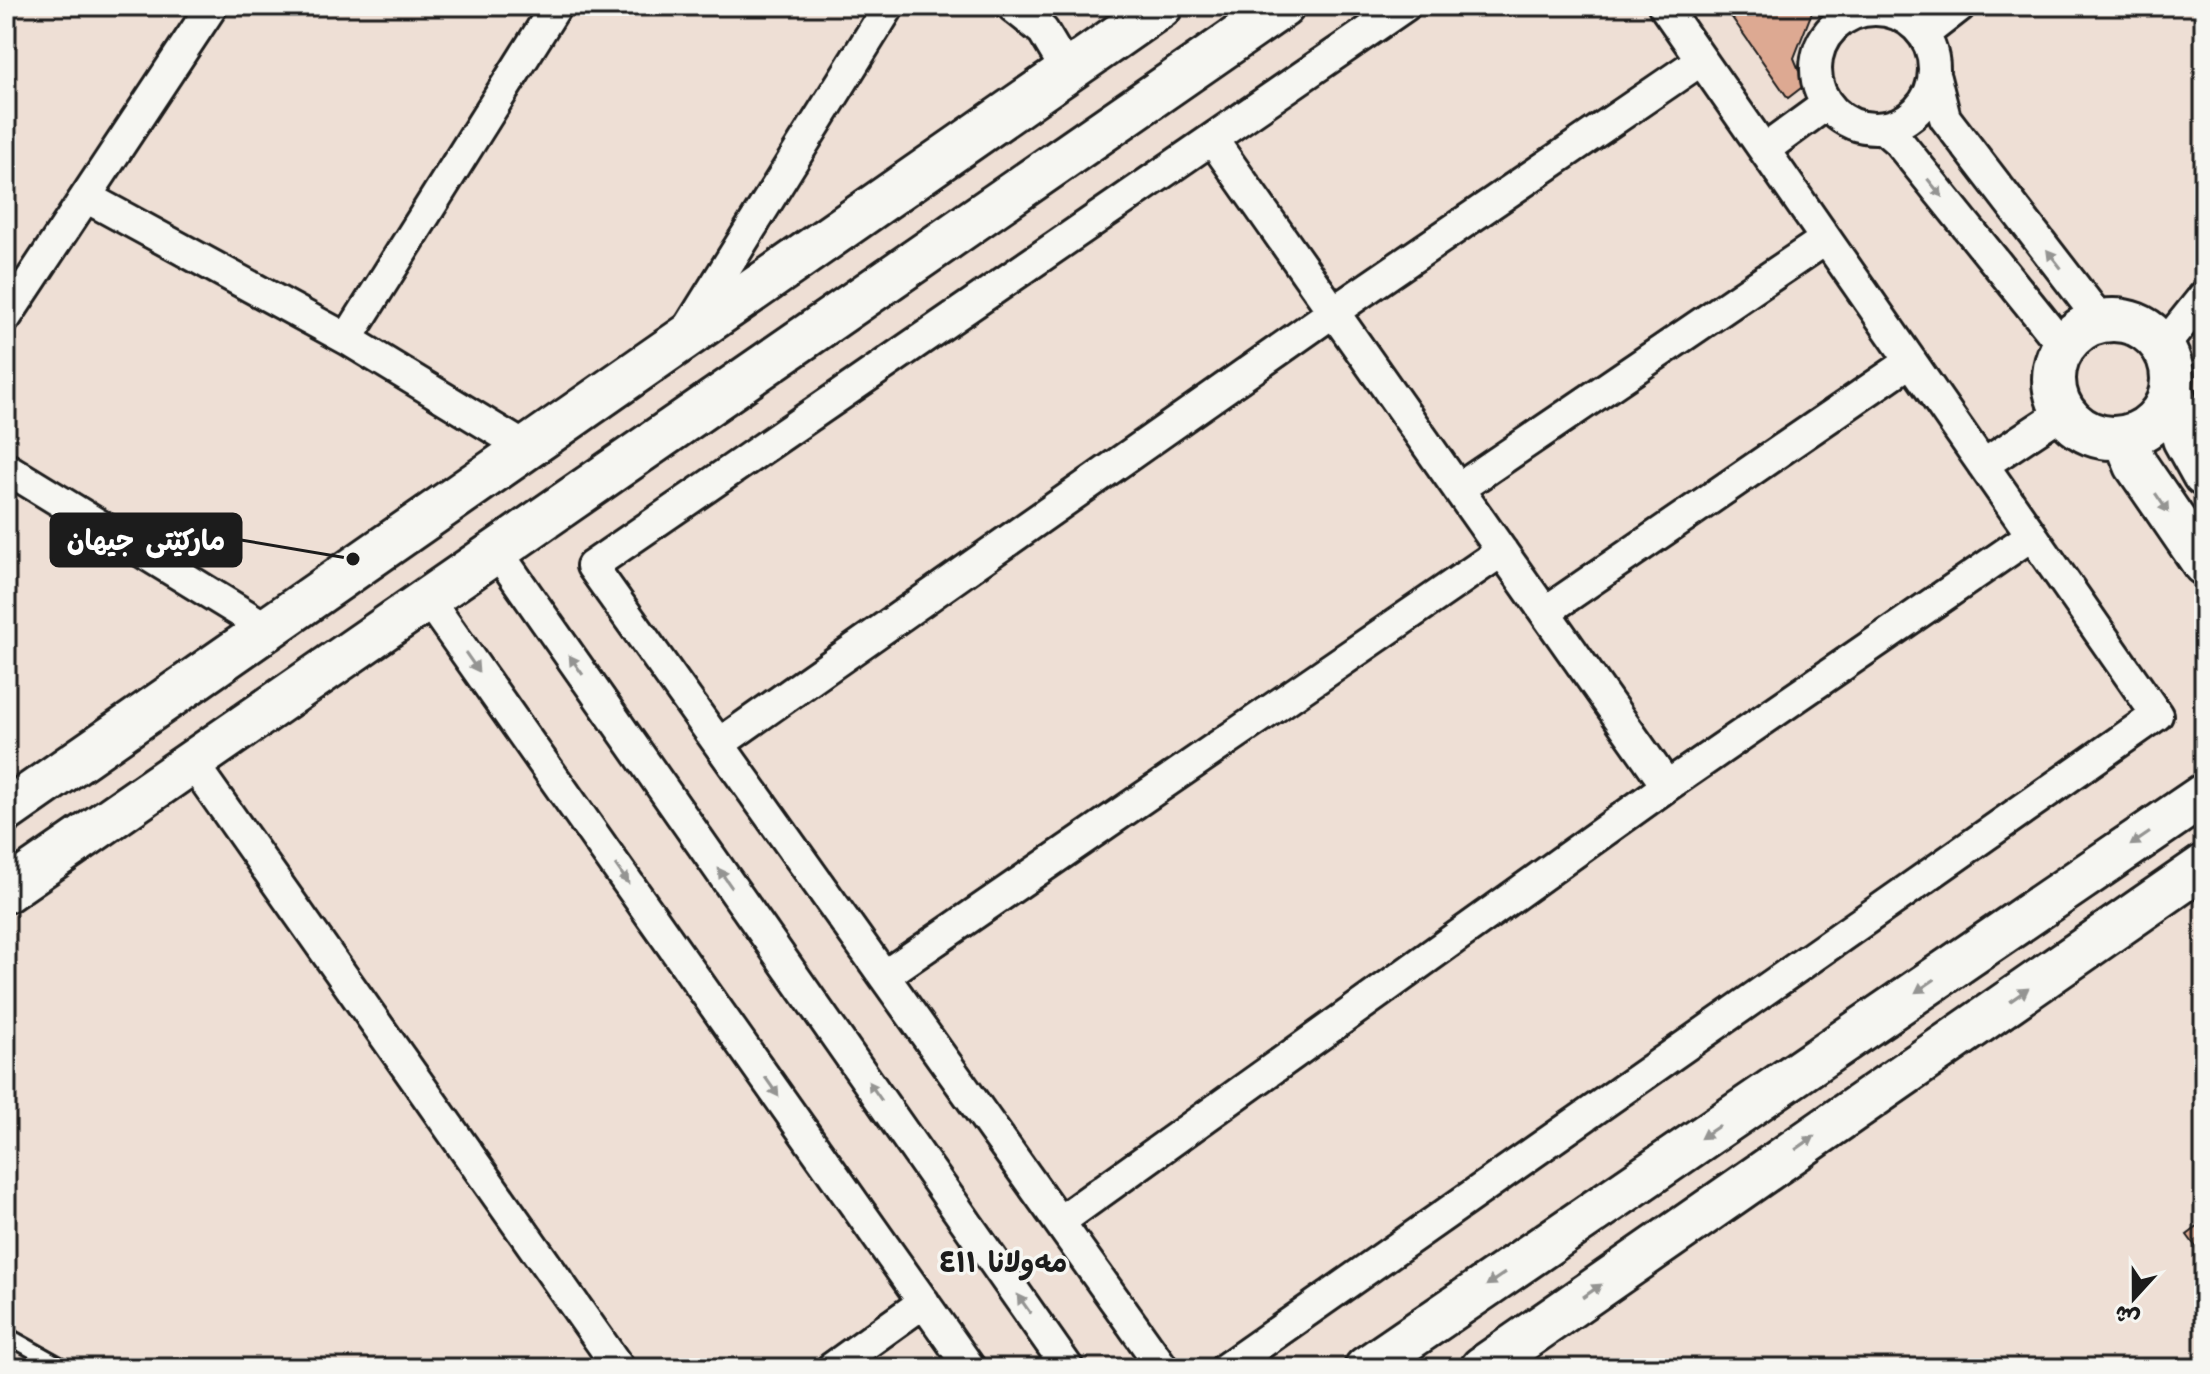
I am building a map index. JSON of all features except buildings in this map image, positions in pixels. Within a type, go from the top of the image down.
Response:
[{"type":"street","points":[[6,317],[212,6]]},
{"type":"street","points":[[347,339],[556,6]]},
{"type":"street","points":[[680,341],[889,6]]},
{"type":"street","points":[[1012,6],[1043,31],[1067,71]]},
{"type":"street","points":[[6,811],[1161,6]]},
{"type":"street","points":[[6,891],[1283,6]]},
{"type":"street","points":[[1163,1368],[592,566],[1405,6]]},
{"type":"street","points":[[1226,1368],[2157,715],[1664,6]]},
{"type":"street","points":[[1924,34],[1960,6]]},
{"type":"street","points":[[1935,78],[1926,100],[1911,117],[1884,129],[1866,128],[1844,120],[1827,104],[1817,83],[1816,59],[1824,38],[1840,21],[1861,11],[1884,10],[1907,18],[1924,34],[1933,55],[1945,118],[2101,321]]},
{"type":"street","points":[[719,744],[1333,312],[1701,60]]},
{"type":"street","points":[[1764,150],[1827,104]]},
{"type":"street","points":[[1884,129],[1898,141],[2063,346]]},
{"type":"street","points":[[1212,139],[1667,786]]},
{"type":"street","points":[[86,197],[347,339],[526,448]]},
{"type":"street","points":[[1458,489],[1826,239]]},
{"type":"street","points":[[2163,347],[2204,296]]},
{"type":"street","points":[[2172,391],[2163,413],[2146,429],[2125,438],[2101,438],[2080,429],[2063,412],[2054,391],[2055,367],[2063,346],[2080,329],[2101,321],[2125,321],[2146,330],[2163,347],[2172,368],[2172,391],[2184,439],[2204,475]]},
{"type":"street","points":[[1545,612],[1911,361]]},
{"type":"street","points":[[1983,465],[2063,412]]},
{"type":"street","points":[[2125,438],[2136,465],[2204,564]]},
{"type":"street","points":[[6,468],[268,629]]},
{"type":"street","points":[[1059,1222],[1667,786],[2032,535]]},
{"type":"street","points":[[496,550],[1068,1368]]},
{"type":"street","points":[[884,976],[1502,551]]},
{"type":"street","points":[[427,598],[970,1368]]},
{"type":"street","points":[[191,761],[619,1368]]},
{"type":"street","points":[[1366,1368],[2204,795]]},
{"type":"street","points":[[1482,1368],[2204,866]]},
{"type":"street","points":[[832,1368],[924,1302]]},
{"type":"lane","points":[[6,1335],[65,1368]]},
{"type":"place","name":"مارکێتی جیهان","points":[[353,559]]},
{"type":"district","name":"مەولانا ٤١١","points":[[1003,1262]]}]
